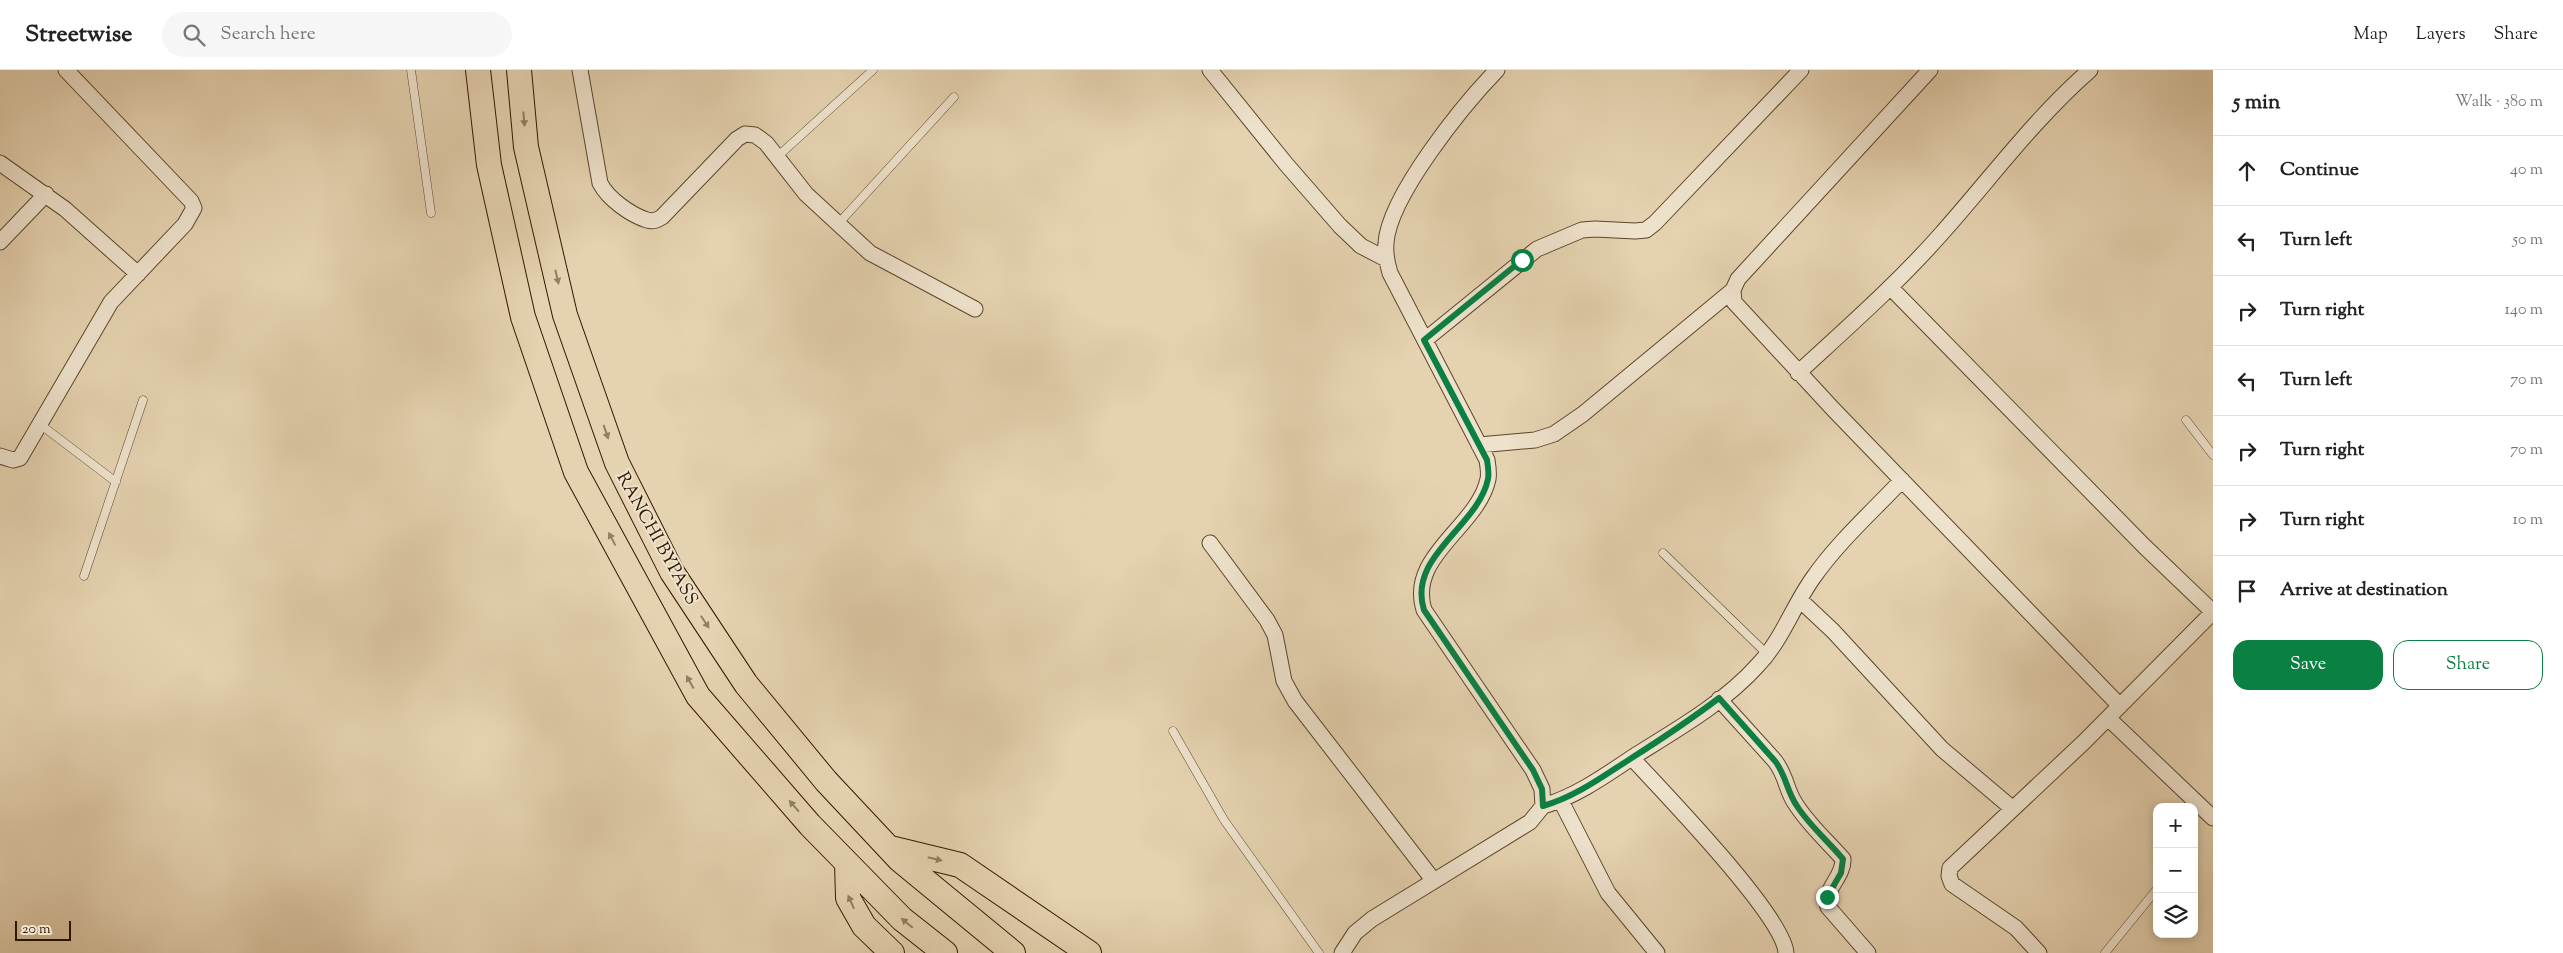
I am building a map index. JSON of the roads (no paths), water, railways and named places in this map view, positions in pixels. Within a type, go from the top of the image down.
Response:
[{"type":"main road","points":[[478,70],[489,165],[523,317],[576,472],[698,696],[810,825],[902,920],[945,953]]},
{"type":"main road","name":"RANCHI BYPASS","points":[[519,70],[526,146],[565,315],[617,463],[672,572],[746,684],[826,781],[888,847],[959,910],[1014,953]]},
{"type":"main road","points":[[888,847],[960,865],[1089,953]]},
{"type":"main road","points":[[847,863],[848,898],[864,926],[892,953]]},
{"type":"street","points":[[0,456],[13,460],[20,458],[41,425],[111,302],[191,216],[194,208],[192,201],[66,70]]},
{"type":"street","points":[[580,70],[600,183],[611,198],[647,220],[654,221],[662,217],[737,139],[745,134],[755,135],[766,144],[806,194],[870,253],[975,309]]},
{"type":"street","points":[[1210,70],[1286,164],[1340,226],[1361,246],[1386,259]]},
{"type":"street","points":[[1497,70],[1474,94],[1422,163],[1394,216],[1386,241],[1386,259],[1390,273],[1487,460],[1488,479],[1483,492],[1475,506],[1428,566],[1421,584],[1420,597],[1424,610],[1533,770],[1542,789],[1543,806]]},
{"type":"street","points":[[1424,340],[1537,249],[1582,230],[1635,231],[1650,227],[1801,70]]},
{"type":"street","points":[[1480,445],[1535,440],[1554,434],[1584,414],[1733,290],[1738,279],[1792,217],[1930,70]]},
{"type":"street","points":[[1798,373],[1891,288],[1942,233],[2021,140],[2069,88],[2090,70]]},
{"type":"street","points":[[0,163],[46,194],[138,274]]},
{"type":"street","points":[[0,242],[46,194]]},
{"type":"street","points":[[1891,288],[2144,546],[2211,619],[1950,868],[1949,876],[1952,884],[2016,928],[2039,953]]},
{"type":"street","points":[[1733,290],[1734,302],[1740,311],[2120,706]]},
{"type":"street","points":[[1342,953],[1355,933],[1372,919],[1530,822],[1543,806],[1561,801],[1686,724],[1758,666],[1831,554],[1902,480]]},
{"type":"street","points":[[1210,543],[1267,620],[1274,635],[1284,681],[1294,701],[1434,881]]},
{"type":"street","points":[[1800,600],[1833,631],[1942,748],[2014,808]]},
{"type":"street","points":[[1719,698],[1783,771],[1792,799],[1798,809],[1843,859],[1841,873],[1829,892],[1826,901],[1828,907],[1868,953]]},
{"type":"street","points":[[2108,718],[2213,818]]},
{"type":"street","points":[[1632,758],[1725,861],[1777,928],[1785,944],[1786,953]]},
{"type":"street","points":[[1561,801],[1608,893],[1657,953]]},
{"type":"lane","points":[[411,70],[431,213]]},
{"type":"lane","points":[[777,157],[873,70]]},
{"type":"lane","points":[[838,224],[954,98]]},
{"type":"lane","points":[[84,576],[144,400]]},
{"type":"lane","points":[[2186,420],[2213,456]]},
{"type":"lane","points":[[41,425],[116,482]]},
{"type":"lane","points":[[1663,553],[1767,654]]},
{"type":"lane","points":[[1173,731],[1224,820],[1319,953]]},
{"type":"lane","points":[[2105,953],[2154,893]]}]
